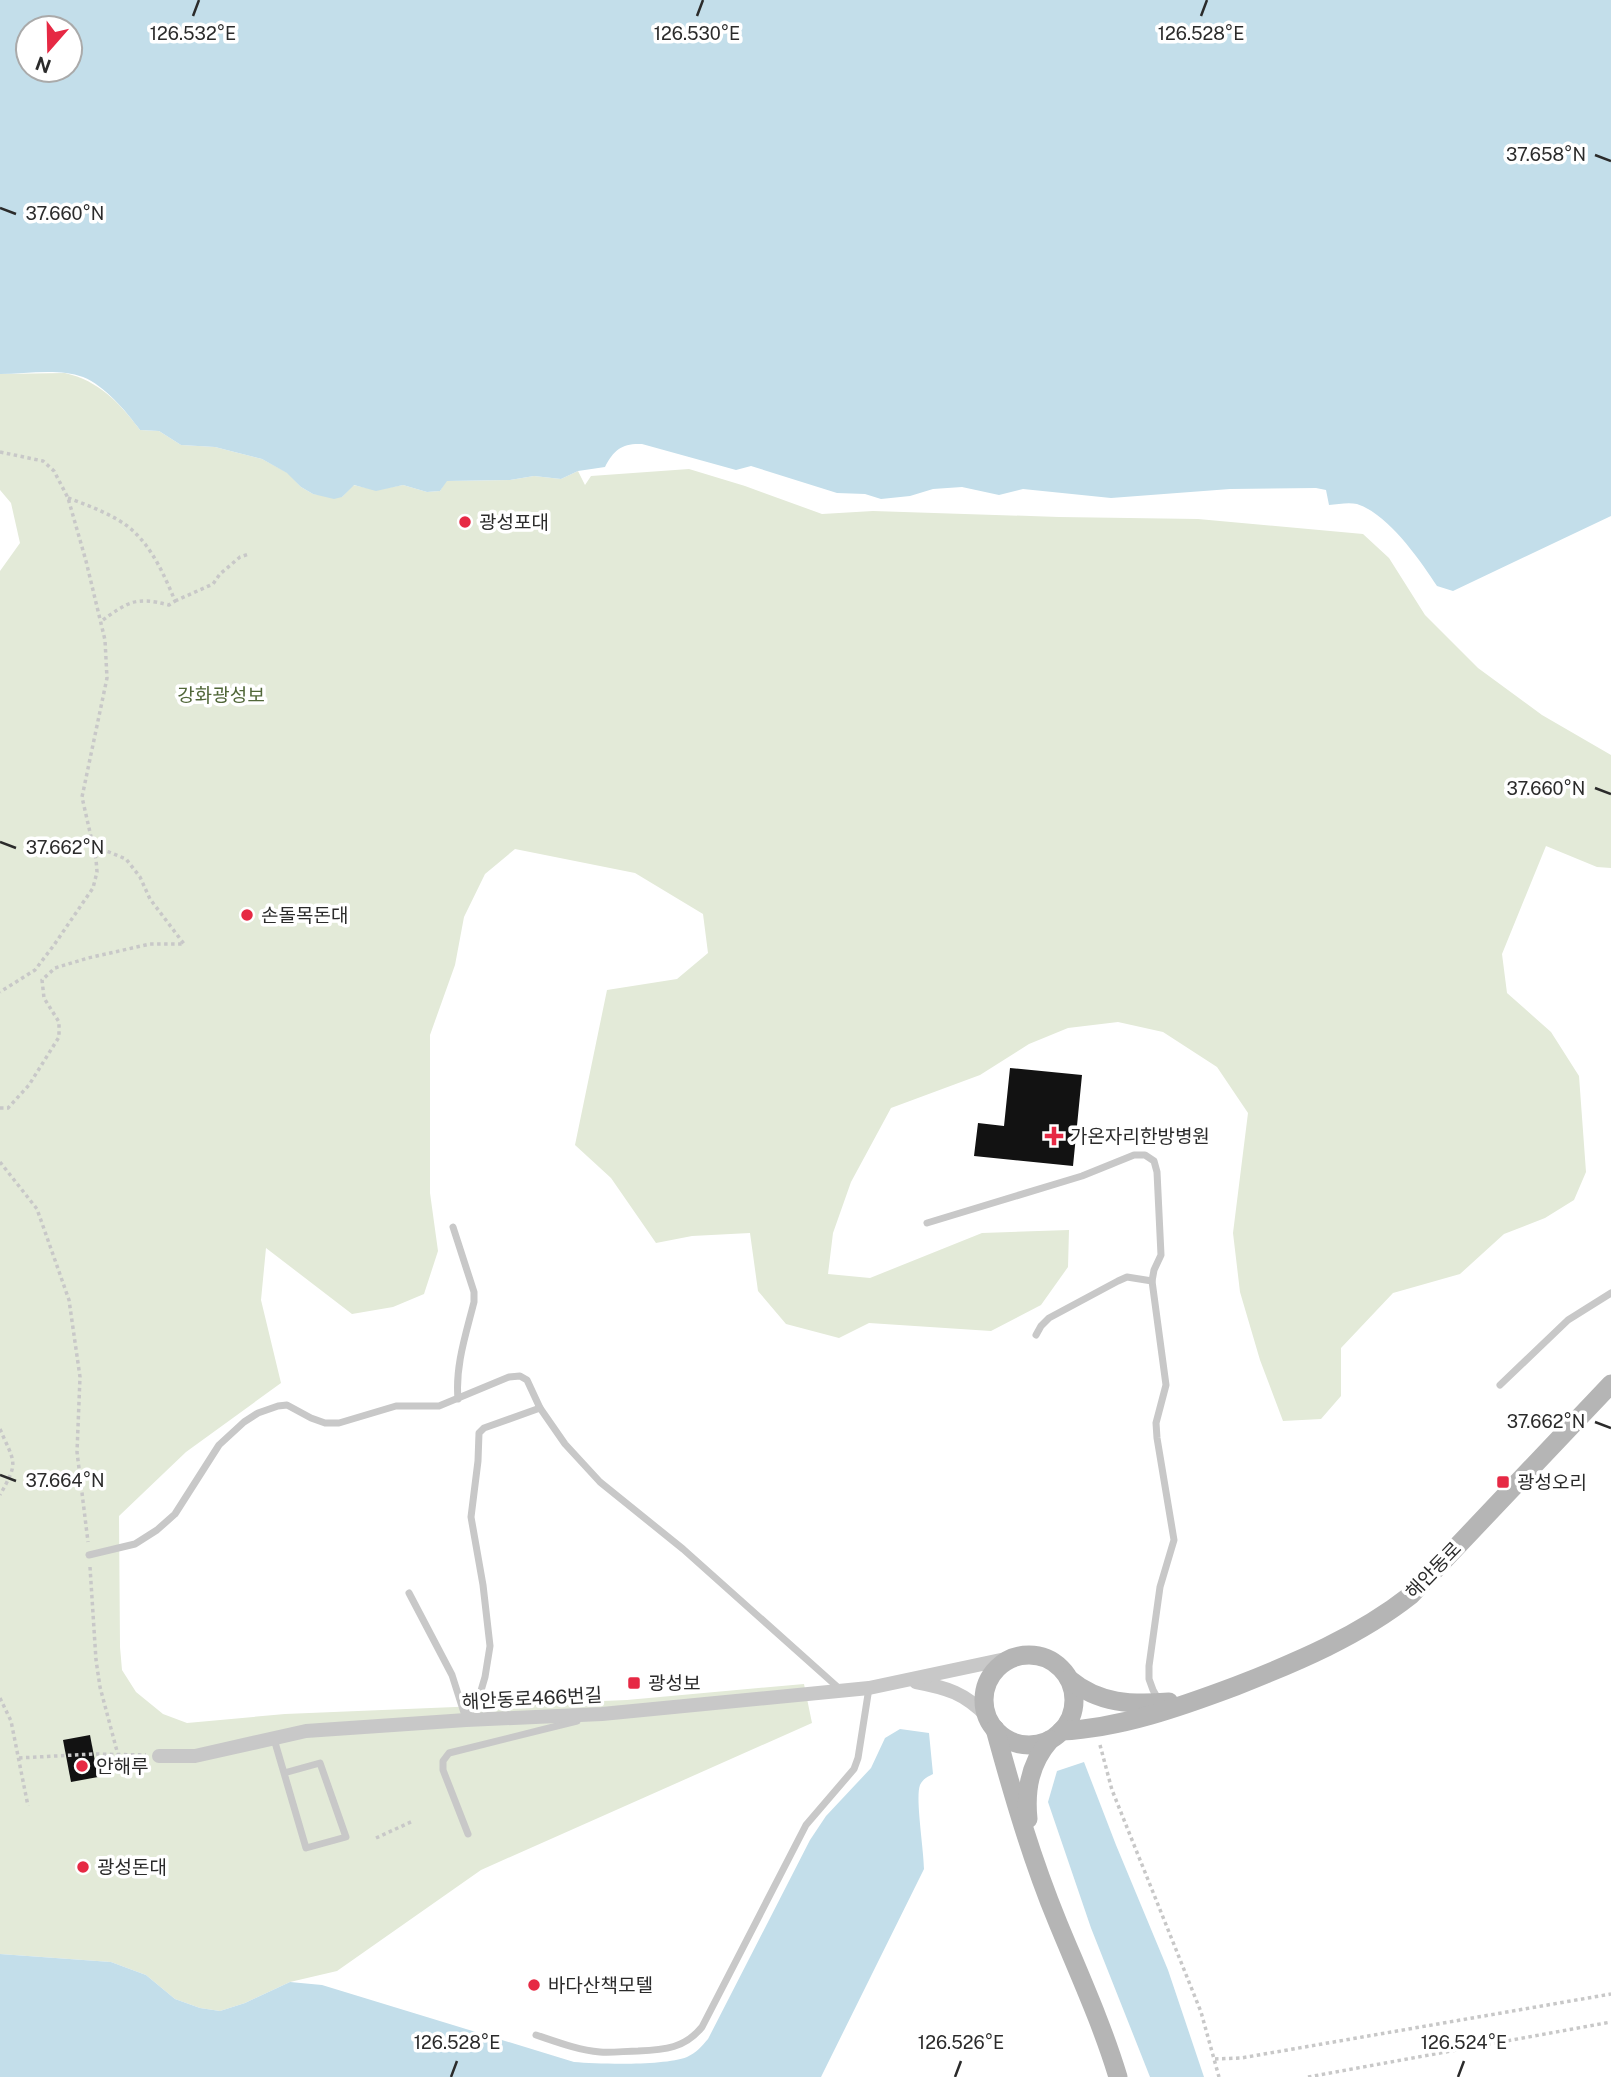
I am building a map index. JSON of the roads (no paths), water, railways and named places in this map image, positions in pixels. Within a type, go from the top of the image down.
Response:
[{"type":"main road","name":"해안동로","points":[[1056,1736],[1136,1719],[1212,1695],[1323,1649],[1395,1608],[1411,1595],[1611,1384]]},
{"type":"main road","points":[[1035,1861],[1027,1816],[1028,1787],[1034,1763],[1040,1752],[1069,1720],[1074,1706],[1073,1692],[1069,1679],[1049,1660],[1020,1656],[1005,1662],[994,1672],[986,1686],[984,1701],[1035,1861],[1057,1922],[1100,2023],[1118,2077]]},
{"type":"main road","name":"해안동로","points":[[1069,1679],[1083,1691],[1114,1701],[1160,1703],[1212,1695]]},
{"type":"main road","points":[[991,1723],[1008,1739],[1023,1744],[1037,1744],[1056,1736]]},
{"type":"street","name":"해안동로466번길","points":[[159,1756],[195,1756],[306,1731],[602,1714],[869,1688],[1020,1656]]},
{"type":"street","points":[[908,1681],[958,1692],[972,1701],[991,1723]]},
{"type":"lane","points":[[928,1223],[1082,1177],[1134,1154],[1145,1155],[1154,1161],[1157,1172],[1161,1255],[1152,1281],[1166,1384],[1156,1423],[1174,1540],[1160,1587],[1149,1666],[1149,1679],[1160,1703]]},
{"type":"lane","points":[[453,1227],[474,1292],[474,1302],[458,1366],[458,1399]]},
{"type":"lane","points":[[1036,1335],[1049,1318],[1118,1281],[1127,1277],[1152,1281]]},
{"type":"lane","points":[[1500,1385],[1567,1320],[1611,1293]]},
{"type":"lane","points":[[89,1555],[135,1544],[158,1530],[174,1514],[219,1444],[258,1413],[287,1405],[325,1423],[339,1423],[396,1406],[439,1406],[509,1377],[520,1376],[527,1380],[540,1408],[565,1444],[600,1482],[682,1549],[842,1691]]},
{"type":"lane","points":[[466,1720],[480,1694],[490,1646],[483,1584],[471,1517],[479,1433],[484,1428],[540,1408]]},
{"type":"lane","points":[[410,1593],[452,1675],[466,1720]]},
{"type":"lane","points":[[536,2035],[601,2052],[675,2048],[694,2036],[702,2027],[800,1834],[853,1769],[858,1758],[869,1688]]},
{"type":"lane","points":[[468,1834],[443,1770],[443,1761],[449,1753],[602,1714]]},
{"type":"lane","points":[[274,1738],[284,1773],[306,1848],[345,1837],[320,1763],[284,1773]]},
{"type":"water","points":[[0,0],[1611,0],[1611,516],[1453,591],[1437,586],[1402,539],[1380,517],[1357,504],[1329,505],[1326,490],[1316,488],[1230,489],[1111,498],[1023,489],[999,495],[962,487],[933,489],[910,496],[881,499],[865,494],[837,493],[751,466],[736,470],[635,444],[620,448],[605,467],[578,471],[561,479],[534,476],[510,480],[447,481],[440,491],[427,492],[403,485],[376,491],[354,485],[342,497],[334,499],[313,494],[287,473],[262,459],[215,447],[181,445],[159,431],[140,430],[122,407],[91,381],[73,374],[0,374]]},
{"type":"water","points":[[900,1729],[929,1733],[933,1774],[922,1781],[919,1792],[924,1869],[821,2077],[0,2077],[0,1954],[111,1962],[146,1975],[175,1999],[200,2008],[220,2011],[245,2003],[290,1982],[322,1985],[574,2062],[648,2063],[687,2057],[708,2039],[810,1840],[826,1816],[871,1768],[885,1738]]},
{"type":"water","points":[[1084,1762],[1168,1970],[1204,2077],[1150,2077],[1091,1928],[1048,1802],[1057,1771]]},
{"type":"place","name":"광성포대","points":[[465,522]]},
{"type":"place","name":"손돌목돈대","points":[[247,915]]},
{"type":"place","name":"가온자리한방병원","points":[[1054,1136]]},
{"type":"place","name":"광성오리","points":[[1503,1482]]},
{"type":"place","name":"광성보","points":[[634,1683]]},
{"type":"place","name":"안해루","points":[[82,1766]]},
{"type":"place","name":"광성돈대","points":[[83,1867]]},
{"type":"place","name":"바다산책모텔","points":[[534,1985]]},
{"type":"park label","name":"강화광성보","points":[[221,695]]}]
